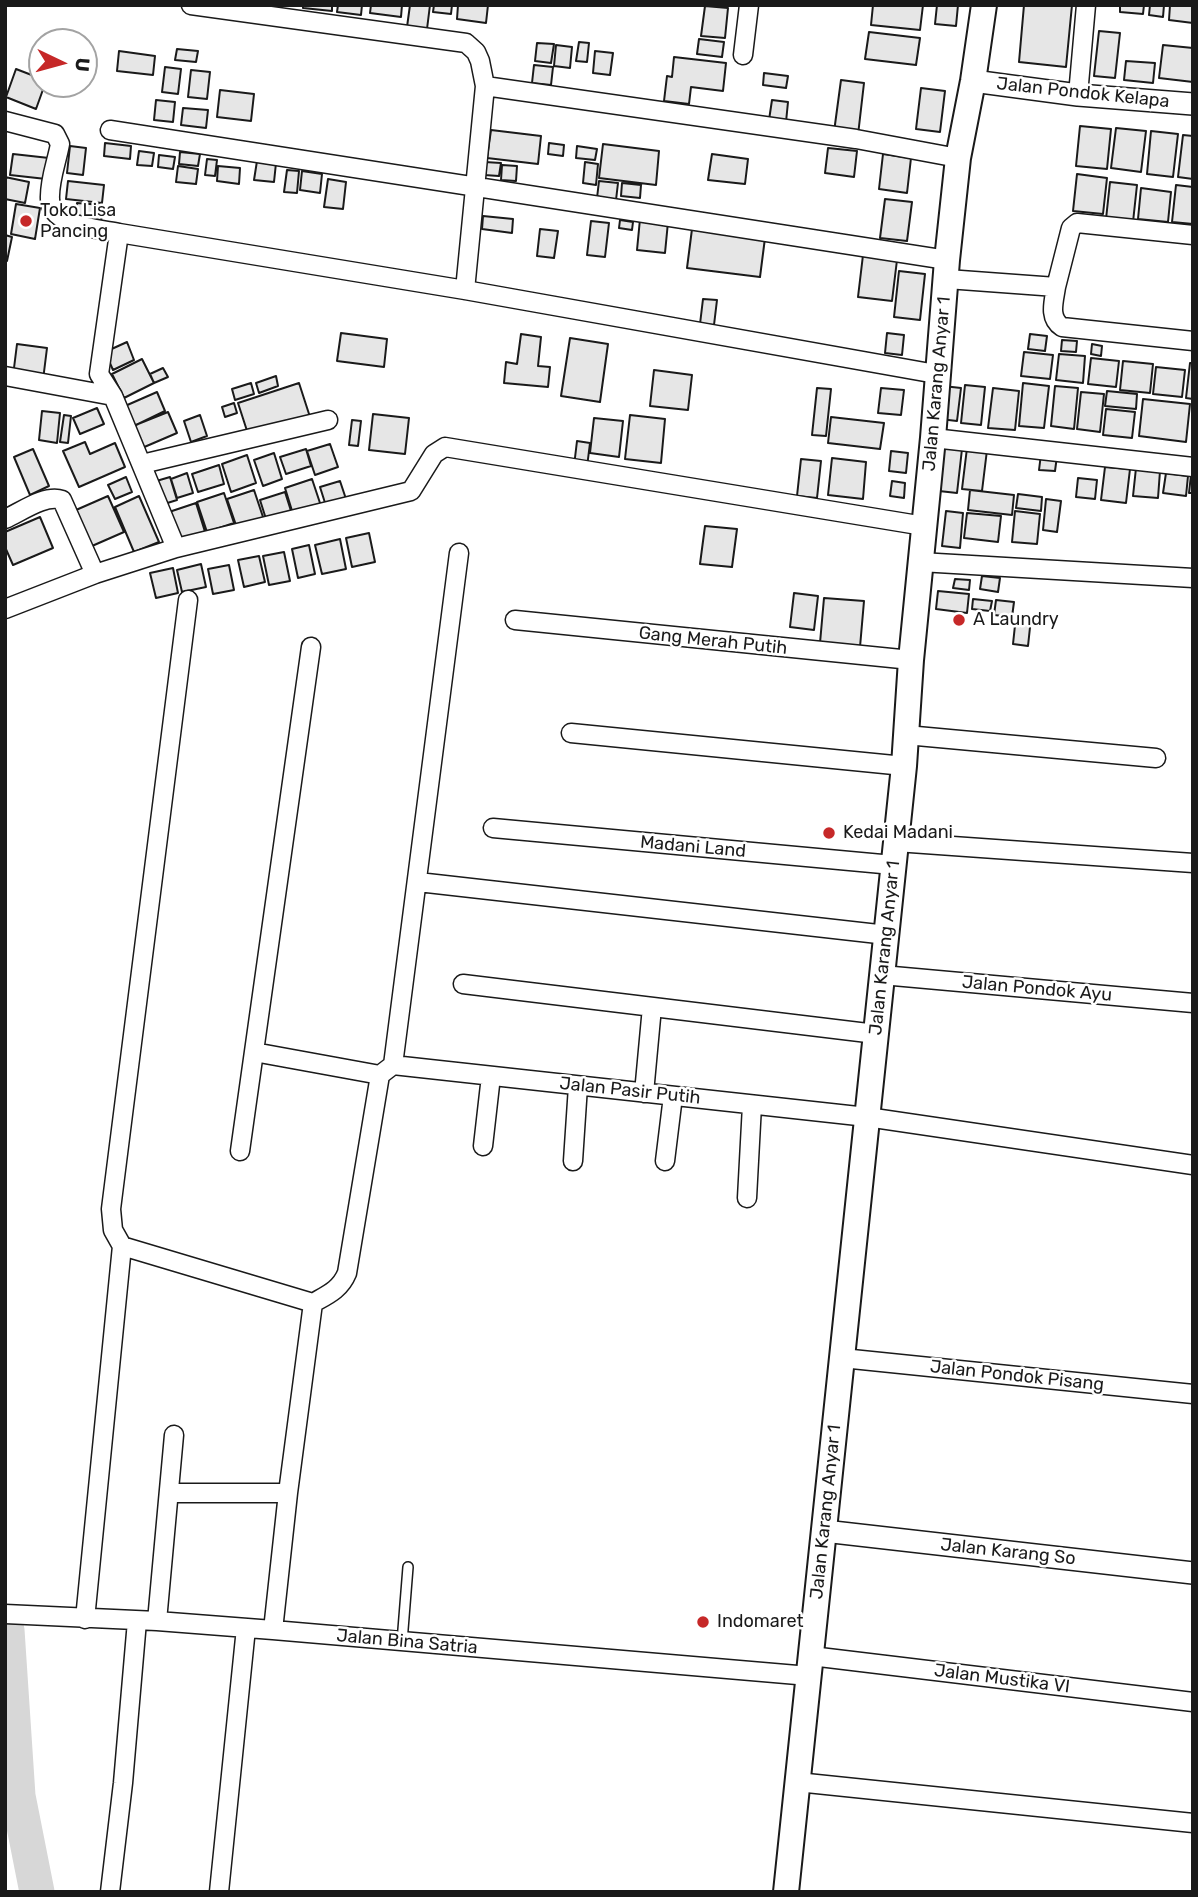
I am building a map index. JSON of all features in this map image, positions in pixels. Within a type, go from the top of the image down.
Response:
[{"type":"main road","name":"Jalan Karang Anyar 1","points":[[786,1892],[904,766],[911,660],[933,438],[936,374],[958,158],[984,5]]},
{"type":"street","points":[[191,5],[466,43],[476,52],[485,86],[465,290]]},
{"type":"street","points":[[743,55],[749,5]]},
{"type":"street","points":[[1078,95],[1086,5]]},
{"type":"street","name":"Jalan Pondok Kelapa","points":[[973,81],[1078,95],[1193,104]]},
{"type":"street","points":[[485,86],[856,139],[958,158]]},
{"type":"street","points":[[5,121],[55,134],[59,138],[50,199],[53,212],[65,221],[119,233],[465,290],[936,374]]},
{"type":"street","points":[[110,130],[477,186],[1056,287]]},
{"type":"street","points":[[1193,234],[1077,223],[1071,228],[1056,287],[1053,313],[1056,323],[1062,327],[1193,341]]},
{"type":"street","points":[[119,233],[98,368],[101,379],[113,396],[176,548]]},
{"type":"street","points":[[5,376],[113,396]]},
{"type":"street","points":[[142,464],[328,420]]},
{"type":"street","points":[[933,438],[1193,467]]},
{"type":"street","points":[[5,609],[95,574],[176,548],[411,491],[434,454],[445,447],[923,526]]},
{"type":"street","points":[[5,519],[45,500],[62,500],[95,574]]},
{"type":"street","points":[[122,1246],[313,1303],[343,1283],[387,1070],[418,882],[459,553]]},
{"type":"street","points":[[920,562],[1193,578]]},
{"type":"street","points":[[85,1619],[122,1246],[113,1230],[111,1209],[188,600]]},
{"type":"street","name":"Gang Merah Putih","points":[[515,620],[911,660]]},
{"type":"street","points":[[240,1151],[312,647]]},
{"type":"street","points":[[571,733],[904,766]]},
{"type":"street","points":[[906,735],[1156,758]]},
{"type":"street","name":"Madani Land","points":[[493,828],[895,854],[1193,863]]},
{"type":"street","points":[[418,882],[887,935]]},
{"type":"street","name":"Jalan Pondok Ayu","points":[[882,975],[1193,1003]]},
{"type":"street","points":[[463,984],[876,1034]]},
{"type":"street","points":[[644,1093],[652,1007]]},
{"type":"street","name":"Jalan Pasir Putih","points":[[254,1052],[387,1070],[491,1076],[867,1117],[1193,1165]]},
{"type":"street","points":[[483,1146],[491,1076]]},
{"type":"street","points":[[573,1161],[578,1086]]},
{"type":"street","points":[[665,1161],[673,1096]]},
{"type":"street","points":[[747,1198],[752,1105]]},
{"type":"street","points":[[274,1630],[288,1493],[313,1303]]},
{"type":"street","name":"Jalan Pondok Pisang","points":[[842,1359],[1193,1394]]},
{"type":"street","points":[[157,1621],[174,1435]]},
{"type":"street","points":[[169,1493],[288,1493]]},
{"type":"street","name":"Jalan Karang So","points":[[824,1531],[1193,1573]]},
{"type":"street","name":"Jalan Bina Satria","points":[[5,1614],[157,1621],[401,1642],[810,1666]]},
{"type":"street","points":[[110,1892],[123,1783],[137,1621]]},
{"type":"street","points":[[219,1892],[246,1628]]},
{"type":"street","name":"Jalan Mustika VI","points":[[810,1666],[1193,1702]]},
{"type":"street","points":[[797,1782],[1193,1822]]},
{"type":"lane","points":[[401,1642],[408,1567]]},
{"type":"building","points":[[303,5],[332,5],[332,11],[303,8]]},
{"type":"building","points":[[338,5],[362,5],[361,15],[337,12]]},
{"type":"building","points":[[371,5],[402,5],[401,17],[370,13]]},
{"type":"building","points":[[410,5],[430,5],[427,29],[407,27]]},
{"type":"building","points":[[434,5],[452,5],[451,14],[433,12]]},
{"type":"building","points":[[458,5],[488,5],[486,23],[457,19]]},
{"type":"building","points":[[873,5],[923,5],[920,30],[871,25]]},
{"type":"building","points":[[937,5],[958,5],[956,26],[935,24]]},
{"type":"building","points":[[1024,5],[1072,5],[1066,67],[1019,62]]},
{"type":"building","points":[[1120,5],[1144,5],[1143,14],[1120,12]]},
{"type":"building","points":[[1150,5],[1164,5],[1163,17],[1149,15]]},
{"type":"building","points":[[1170,5],[1193,5],[1193,23],[1169,20]]},
{"type":"building","points":[[705,6],[728,8],[725,38],[701,36]]},
{"type":"building","points":[[1099,31],[1120,33],[1115,78],[1094,76]]},
{"type":"building","points":[[869,32],[920,38],[916,65],[865,59]]},
{"type":"building","points":[[699,39],[724,42],[722,57],[697,54]]},
{"type":"building","points":[[579,42],[589,43],[587,62],[576,61]]},
{"type":"building","points":[[537,43],[554,44],[551,63],[535,61]]},
{"type":"building","points":[[556,45],[572,47],[570,68],[554,66]]},
{"type":"building","points":[[1163,45],[1193,48],[1193,82],[1159,78]]},
{"type":"building","points":[[177,49],[198,51],[196,62],[175,60]]},
{"type":"building","points":[[119,51],[155,56],[153,75],[117,71]]},
{"type":"building","points":[[595,51],[613,53],[610,75],[593,73]]},
{"type":"building","points":[[674,57],[726,63],[723,91],[691,87],[689,104],[664,101],[667,76],[672,77]]},
{"type":"building","points":[[1126,61],[1155,63],[1153,83],[1124,80]]},
{"type":"building","points":[[534,65],[553,67],[551,85],[532,83]]},
{"type":"building","points":[[165,67],[181,69],[178,94],[162,92]]},
{"type":"building","points":[[16,69],[28,74],[28,98],[40,98],[36,109],[6,97]]},
{"type":"building","points":[[191,70],[210,72],[207,99],[188,97]]},
{"type":"building","points":[[764,73],[788,76],[786,88],[763,85]]},
{"type":"building","points":[[841,80],[864,83],[858,135],[834,132]]},
{"type":"building","points":[[921,88],[945,91],[940,132],[916,129]]},
{"type":"building","points":[[220,90],[254,94],[251,121],[217,117]]},
{"type":"building","points":[[156,100],[175,102],[173,122],[154,120]]},
{"type":"building","points":[[772,100],[788,102],[786,122],[769,120]]},
{"type":"building","points":[[183,108],[208,110],[206,128],[181,125]]},
{"type":"building","points":[[1080,126],[1111,129],[1107,169],[1076,166]]},
{"type":"building","points":[[1116,128],[1146,131],[1141,172],[1111,168]]},
{"type":"building","points":[[491,130],[541,136],[538,164],[487,158]]},
{"type":"building","points":[[1151,131],[1178,134],[1173,177],[1147,174]]},
{"type":"building","points":[[1183,135],[1193,136],[1193,179],[1178,177]]},
{"type":"building","points":[[105,143],[131,146],[130,159],[104,156]]},
{"type":"building","points":[[549,143],[564,145],[563,156],[548,154]]},
{"type":"building","points":[[603,144],[659,151],[656,185],[599,178]]},
{"type":"building","points":[[70,146],[86,148],[83,175],[67,173]]},
{"type":"building","points":[[577,146],[597,149],[595,160],[576,158]]},
{"type":"building","points":[[828,148],[857,151],[854,177],[825,173]]},
{"type":"building","points":[[139,151],[154,153],[152,166],[137,165]]},
{"type":"building","points":[[180,152],[200,154],[198,166],[179,164]]},
{"type":"building","points":[[13,154],[49,158],[46,179],[10,175]]},
{"type":"building","points":[[712,154],[748,159],[745,184],[708,180]]},
{"type":"building","points":[[883,154],[911,158],[907,193],[879,189]]},
{"type":"building","points":[[159,155],[175,157],[173,169],[158,167]]},
{"type":"building","points":[[207,159],[217,160],[215,176],[205,175]]},
{"type":"building","points":[[257,161],[276,163],[274,182],[254,180]]},
{"type":"building","points":[[485,162],[501,163],[499,176],[484,175]]},
{"type":"building","points":[[585,162],[598,164],[596,185],[583,183]]},
{"type":"building","points":[[502,165],[517,166],[516,181],[501,180]]},
{"type":"building","points":[[178,166],[198,169],[196,184],[176,182]]},
{"type":"building","points":[[218,166],[240,168],[239,184],[217,181]]},
{"type":"building","points":[[287,170],[299,171],[297,193],[284,192]]},
{"type":"building","points":[[302,171],[322,174],[320,193],[300,190]]},
{"type":"building","points":[[1077,174],[1107,178],[1103,214],[1073,211]]},
{"type":"building","points":[[5,177],[29,182],[25,203],[5,199]]},
{"type":"building","points":[[328,179],[346,182],[343,209],[324,207]]},
{"type":"building","points":[[68,181],[104,185],[102,203],[66,199]]},
{"type":"building","points":[[599,181],[618,183],[616,200],[597,198]]},
{"type":"building","points":[[1110,182],[1137,185],[1133,222],[1106,219]]},
{"type":"building","points":[[622,183],[641,185],[640,198],[621,196]]},
{"type":"building","points":[[1176,185],[1193,187],[1193,224],[1172,222]]},
{"type":"building","points":[[1141,188],[1171,192],[1168,222],[1138,219]]},
{"type":"building","points":[[885,199],[912,202],[907,241],[880,238]]},
{"type":"building","points":[[77,203],[103,205],[101,222],[75,219]]},
{"type":"building","name":"Toko Lisa Pancing","points":[[16,204],[40,208],[35,239],[11,234]]},
{"type":"building","points":[[483,216],[513,219],[512,233],[482,229]]},
{"type":"building","points":[[640,219],[668,222],[665,253],[637,250]]},
{"type":"building","points":[[620,220],[633,222],[632,230],[619,228]]},
{"type":"building","points":[[591,221],[609,223],[605,257],[587,255]]},
{"type":"building","points":[[540,229],[558,231],[554,258],[537,256]]},
{"type":"building","points":[[692,229],[765,238],[760,277],[687,268]]},
{"type":"building","points":[[5,235],[12,237],[7,261],[5,261]]},
{"type":"building","points":[[863,255],[897,260],[892,301],[858,297]]},
{"type":"building","points":[[899,271],[925,274],[920,320],[894,317]]},
{"type":"building","points":[[703,299],[717,300],[714,325],[700,324]]},
{"type":"building","points":[[341,333],[387,339],[384,367],[337,361]]},
{"type":"building","points":[[887,333],[904,335],[902,355],[885,353]]},
{"type":"building","points":[[521,334],[541,337],[538,366],[550,367],[548,387],[504,383],[506,362],[517,364]]},
{"type":"building","points":[[1030,334],[1047,336],[1045,351],[1028,349]]},
{"type":"building","points":[[570,338],[608,344],[600,402],[561,396]]},
{"type":"building","points":[[1062,340],[1077,341],[1076,352],[1061,351]]},
{"type":"building","points":[[127,342],[134,360],[113,370],[105,352]]},
{"type":"building","points":[[17,344],[47,348],[43,380],[13,376]]},
{"type":"building","points":[[1092,344],[1102,346],[1101,356],[1091,354]]},
{"type":"building","points":[[1024,352],[1053,355],[1050,379],[1021,376]]},
{"type":"building","points":[[1059,354],[1085,356],[1083,383],[1056,380]]},
{"type":"building","points":[[1091,358],[1119,361],[1116,387],[1088,384]]},
{"type":"building","points":[[142,359],[154,383],[124,398],[112,374]]},
{"type":"building","points":[[1123,361],[1153,364],[1150,393],[1120,390]]},
{"type":"building","points":[[1190,363],[1193,363],[1193,399],[1186,398]]},
{"type":"building","points":[[1156,367],[1185,370],[1182,397],[1153,394]]},
{"type":"building","points":[[163,368],[168,377],[154,383],[150,374]]},
{"type":"building","points":[[654,370],[692,375],[688,410],[650,406]]},
{"type":"building","points":[[276,376],[278,386],[259,393],[256,383]]},
{"type":"building","points":[[251,383],[254,394],[235,400],[232,389]]},
{"type":"building","points":[[299,383],[310,417],[249,437],[238,403]]},
{"type":"building","points":[[1023,383],[1049,386],[1044,428],[1019,426]]},
{"type":"building","points":[[965,385],[985,387],[981,425],[961,423]]},
{"type":"building","points":[[943,386],[961,388],[957,421],[940,419]]},
{"type":"building","points":[[1055,386],[1078,388],[1074,429],[1051,426]]},
{"type":"building","points":[[817,388],[831,389],[826,436],[812,435]]},
{"type":"building","points":[[881,388],[904,390],[901,415],[878,413]]},
{"type":"building","points":[[993,388],[1019,391],[1015,430],[988,428]]},
{"type":"building","points":[[1107,391],[1137,394],[1136,409],[1105,406]]},
{"type":"building","points":[[157,392],[165,411],[134,426],[125,406]]},
{"type":"building","points":[[1081,392],[1104,394],[1100,432],[1077,429]]},
{"type":"building","points":[[1143,399],[1190,404],[1186,442],[1139,436]]},
{"type":"building","points":[[234,403],[237,413],[225,417],[222,407]]},
{"type":"building","points":[[97,408],[104,424],[80,434],[73,418]]},
{"type":"building","points":[[1106,409],[1135,412],[1132,438],[1103,435]]},
{"type":"building","points":[[42,411],[60,413],[57,443],[39,440]]},
{"type":"building","points":[[168,412],[177,433],[142,448],[133,426]]},
{"type":"building","points":[[373,414],[409,418],[405,454],[369,450]]},
{"type":"building","points":[[64,415],[71,416],[68,443],[60,442]]},
{"type":"building","points":[[200,415],[207,436],[191,442],[184,421]]},
{"type":"building","points":[[630,415],[665,419],[661,463],[625,459]]},
{"type":"building","points":[[831,417],[884,423],[880,449],[828,443]]},
{"type":"building","points":[[594,418],[623,421],[619,457],[590,453]]},
{"type":"building","points":[[352,420],[361,421],[358,446],[349,445]]},
{"type":"building","points":[[577,441],[590,443],[587,467],[574,466]]},
{"type":"building","points":[[85,442],[90,454],[115,443],[125,467],[79,487],[63,451]]},
{"type":"building","points":[[330,444],[338,467],[315,475],[307,451]]},
{"type":"building","points":[[943,447],[962,449],[957,493],[939,491]]},
{"type":"building","points":[[967,448],[987,450],[982,491],[962,489]]},
{"type":"building","points":[[33,449],[49,486],[30,495],[14,457]]},
{"type":"building","points":[[306,449],[311,466],[286,474],[280,457]]},
{"type":"building","points":[[891,451],[908,453],[906,473],[889,471]]},
{"type":"building","points":[[274,453],[282,479],[263,486],[254,460]]},
{"type":"building","points":[[1041,454],[1057,456],[1055,471],[1039,470]]},
{"type":"building","points":[[247,455],[256,483],[231,492],[222,464]]},
{"type":"building","points":[[832,458],[866,462],[863,499],[828,495]]},
{"type":"building","points":[[801,459],[821,461],[817,498],[797,496]]},
{"type":"building","points":[[219,465],[224,484],[198,492],[192,474]]},
{"type":"building","points":[[1105,467],[1130,469],[1126,503],[1101,500]]},
{"type":"building","points":[[1136,468],[1160,471],[1158,498],[1133,496]]},
{"type":"building","points":[[187,473],[193,493],[177,498],[171,479]]},
{"type":"building","points":[[1166,473],[1188,476],[1186,496],[1163,493]]},
{"type":"building","points":[[1191,475],[1193,493],[1189,493]]},
{"type":"building","points":[[126,477],[132,492],[115,499],[108,485]]},
{"type":"building","points":[[170,477],[177,500],[161,505],[153,482]]},
{"type":"building","points":[[1078,478],[1097,480],[1095,499],[1076,497]]},
{"type":"building","points":[[312,479],[321,506],[293,514],[285,488]]},
{"type":"building","points":[[340,481],[346,499],[326,506],[320,487]]},
{"type":"building","points":[[892,481],[905,483],[904,498],[890,496]]},
{"type":"building","points":[[254,490],[264,520],[237,528],[227,499]]},
{"type":"building","points":[[970,490],[1014,495],[1012,515],[968,510]]},
{"type":"building","points":[[285,492],[291,511],[266,519],[260,500]]},
{"type":"building","points":[[224,493],[234,523],[207,532],[197,502]]},
{"type":"building","points":[[1018,494],[1042,497],[1041,511],[1016,508]]},
{"type":"building","points":[[108,496],[124,532],[92,546],[76,510]]},
{"type":"building","points":[[139,496],[159,542],[134,552],[115,507]]},
{"type":"building","points":[[1046,499],[1061,501],[1057,532],[1043,530]]},
{"type":"building","points":[[196,503],[206,535],[176,545],[166,513]]},
{"type":"building","points":[[946,511],[963,513],[960,548],[942,546]]},
{"type":"building","points":[[1015,511],[1040,514],[1037,544],[1012,542]]},
{"type":"building","points":[[967,513],[1001,516],[998,542],[964,538]]},
{"type":"building","points":[[40,517],[53,548],[13,565],[5,547],[5,532]]},
{"type":"building","points":[[705,526],[737,529],[732,567],[700,564]]},
{"type":"building","points":[[369,533],[375,562],[352,567],[346,538]]},
{"type":"building","points":[[340,539],[346,569],[322,574],[315,545]]},
{"type":"building","points":[[309,545],[315,574],[298,578],[292,549]]},
{"type":"building","points":[[284,552],[290,581],[269,585],[263,556]]},
{"type":"building","points":[[259,556],[265,582],[244,587],[238,560]]},
{"type":"building","points":[[201,564],[206,587],[182,592],[177,570]]},
{"type":"building","points":[[229,565],[234,590],[213,594],[208,569]]},
{"type":"building","points":[[173,568],[178,593],[156,598],[150,573]]},
{"type":"building","points":[[982,576],[1000,578],[998,592],[980,589]]},
{"type":"building","points":[[955,579],[970,580],[969,590],[953,588]]},
{"type":"building","points":[[938,591],[969,594],[967,613],[936,609]]},
{"type":"building","points":[[794,593],[818,596],[814,630],[790,627]]},
{"type":"building","points":[[824,598],[864,601],[860,647],[820,643]]},
{"type":"building","points":[[973,599],[992,601],[990,611],[972,609]]},
{"type":"building","points":[[996,600],[1014,602],[1012,617],[994,615]]},
{"type":"building","points":[[1016,616],[1031,618],[1028,646],[1013,644]]},
{"type":"waterway","points":[[7,1630],[18,1796],[37,1892]]},
{"type":"place","name":"Toko Lisa Pancing","points":[[26,221]]},
{"type":"place","name":"A Laundry","points":[[959,620]]},
{"type":"place","name":"Kedai Madani","points":[[829,833]]},
{"type":"place","name":"Indomaret","points":[[703,1622]]}]
